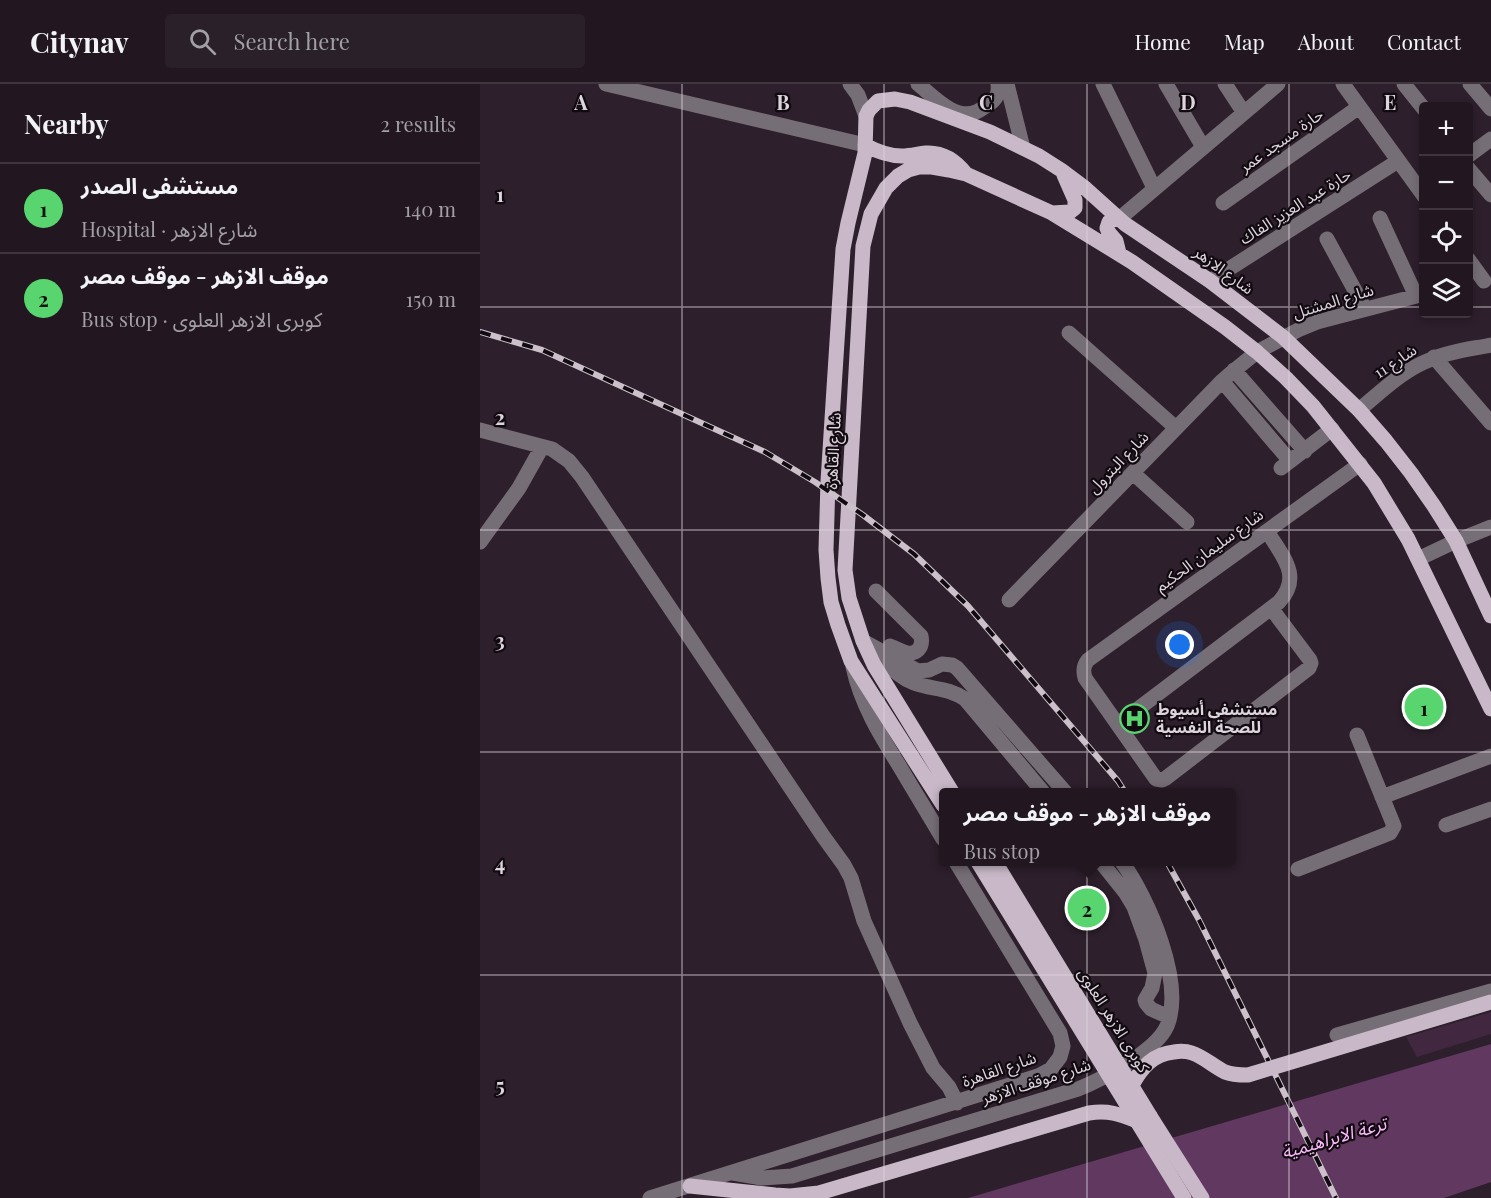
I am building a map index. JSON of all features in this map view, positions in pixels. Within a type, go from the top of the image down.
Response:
[{"type":"main road","name":"شارع الازهر","points":[[866,116],[885,91],[902,100],[990,132],[1023,148],[1062,170],[1119,219],[1210,281],[1283,337],[1359,410],[1411,473],[1456,541],[1491,616]]},
{"type":"main road","points":[[866,116],[865,145],[889,154],[909,156],[930,153],[944,156],[956,163],[966,174],[1052,213],[1192,303],[1257,352],[1306,399],[1332,429],[1360,464],[1385,501],[1418,559],[1491,709]]},
{"type":"main road","name":"شارع القاهرة","points":[[865,145],[843,249],[828,492],[826,550],[828,578],[831,602],[851,661],[944,788]]},
{"type":"main road","name":"شارع القاهرة","points":[[944,788],[874,665],[863,641],[849,598],[845,570],[861,270],[867,227],[871,214],[886,188],[898,176],[909,170],[932,167],[966,174]]},
{"type":"main road","points":[[1052,213],[1070,213],[1075,208],[1076,200],[1062,170]]},
{"type":"main road","points":[[1119,219],[1109,222],[1107,228],[1116,241],[1119,254]]},
{"type":"main road","name":"كوبرى الازهر العلوى","points":[[981,866],[1184,1198]]},
{"type":"main road","name":"كوبرى الازهر العلوى","points":[[998,866],[1202,1198]]},
{"type":"main road","points":[[1132,1084],[1150,1060],[1162,1054],[1181,1051],[1191,1053],[1225,1072],[1248,1075],[1491,1002]]},
{"type":"main road","points":[[690,1186],[775,1196],[819,1193],[1089,1113],[1102,1111],[1137,1120]]},
{"type":"street","points":[[606,84],[865,145]]},
{"type":"street","points":[[850,84],[858,95],[866,116]]},
{"type":"street","points":[[918,84],[950,109],[969,113],[994,101],[998,92],[998,84]]},
{"type":"street","points":[[1006,84],[1023,148]]},
{"type":"street","points":[[1103,84],[1154,188]]},
{"type":"street","points":[[1166,84],[1203,147]]},
{"type":"street","points":[[1225,84],[1244,113]]},
{"type":"street","points":[[1119,219],[1278,84]]},
{"type":"street","points":[[1342,84],[1419,189]]},
{"type":"street","points":[[1404,84],[1419,104]]},
{"type":"street","points":[[1470,84],[1491,109]]},
{"type":"street","name":"حارة مسجد عمر","points":[[1223,203],[1359,107]]},
{"type":"street","points":[[1473,152],[1491,139]]},
{"type":"street","name":"حارة عبد العزيز الفاك","points":[[1210,281],[1398,161]]},
{"type":"street","points":[[1473,174],[1491,195]]},
{"type":"street","points":[[1380,218],[1419,293]]},
{"type":"street","points":[[1327,239],[1365,309]]},
{"type":"street","points":[[1473,264],[1488,280]]},
{"type":"street","points":[[1473,283],[1488,280]]},
{"type":"street","name":"شارع المشتل","points":[[1257,352],[1317,322],[1419,295]]},
{"type":"street","points":[[1069,333],[1176,428]]},
{"type":"street","name":"شارع 11","points":[[1359,410],[1394,380],[1434,357],[1491,345]]},
{"type":"street","name":"شارع البترول","points":[[1009,600],[1222,381],[1257,352]]},
{"type":"street","points":[[1434,357],[1491,423]]},
{"type":"street","points":[[1234,370],[1305,451]]},
{"type":"street","points":[[1222,381],[1286,465],[1332,429]]},
{"type":"street","points":[[480,430],[552,449],[569,461],[582,477],[844,865],[855,890],[864,921],[910,1023],[933,1068],[949,1087],[957,1103]]},
{"type":"street","points":[[480,542],[519,488],[542,447]]},
{"type":"street","name":"شارع سليمان الحكيم","points":[[1118,724],[1085,678],[1084,668],[1088,660],[1360,464]]},
{"type":"street","points":[[1133,472],[1187,522]]},
{"type":"street","points":[[1418,559],[1491,527]]},
{"type":"street","points":[[1267,531],[1286,562],[1290,575],[1287,594],[1118,724],[1156,778],[1162,780],[1309,668],[1310,660],[1271,608]]},
{"type":"street","points":[[863,641],[909,653],[917,651],[922,643],[919,632],[876,591]]},
{"type":"street","points":[[863,641],[918,671],[926,671],[947,664],[957,668],[1023,756],[1041,788]]},
{"type":"street","points":[[863,641],[905,679],[954,692],[965,699],[1023,756],[1060,788]]},
{"type":"street","name":"شارع القاهرة","points":[[851,661],[863,701],[874,724],[939,832]]},
{"type":"street","points":[[1298,870],[1390,832],[1394,826],[1357,735]]},
{"type":"street","points":[[1382,797],[1491,756]]},
{"type":"street","points":[[1446,825],[1491,809]]},
{"type":"street","name":"شارع القاهرة","points":[[650,1198],[957,1103],[1038,1076],[1051,1069],[1060,1057],[1063,1046],[1060,1033],[959,866]]},
{"type":"street","points":[[1122,870],[1153,965],[1154,982],[1145,1000],[1151,1009],[1169,1017]]},
{"type":"street","name":"شارع موقف الازهر","points":[[730,1173],[762,1178],[792,1176],[1078,1089],[1116,1071],[1145,1050],[1166,1027],[1172,1007],[1172,990],[1167,962],[1144,900],[1136,882],[1122,870]]},
{"type":"street","points":[[1337,1035],[1491,991]]},
{"type":"shaded area","points":[[1491,1012],[1491,1034],[1417,1057],[1406,1037]]},
{"type":"water","name":"ترعة الابراهيمية","points":[[1491,1044],[1491,1182],[1444,1198],[968,1198]]},
{"type":"railway","points":[[480,332],[542,350],[765,452],[815,482],[863,515],[914,554],[968,606],[1122,788]]},
{"type":"railway","points":[[1169,866],[1199,920],[1336,1198]]},
{"type":"place","name":"مستشفى الصدر","points":[[1424,707]]},
{"type":"place","name":"مستشفى أسيوط للصحة النفسية","points":[[1135,718]]},
{"type":"place","name":"موقف الازهر - موقف مصر","points":[[1087,908]]}]
